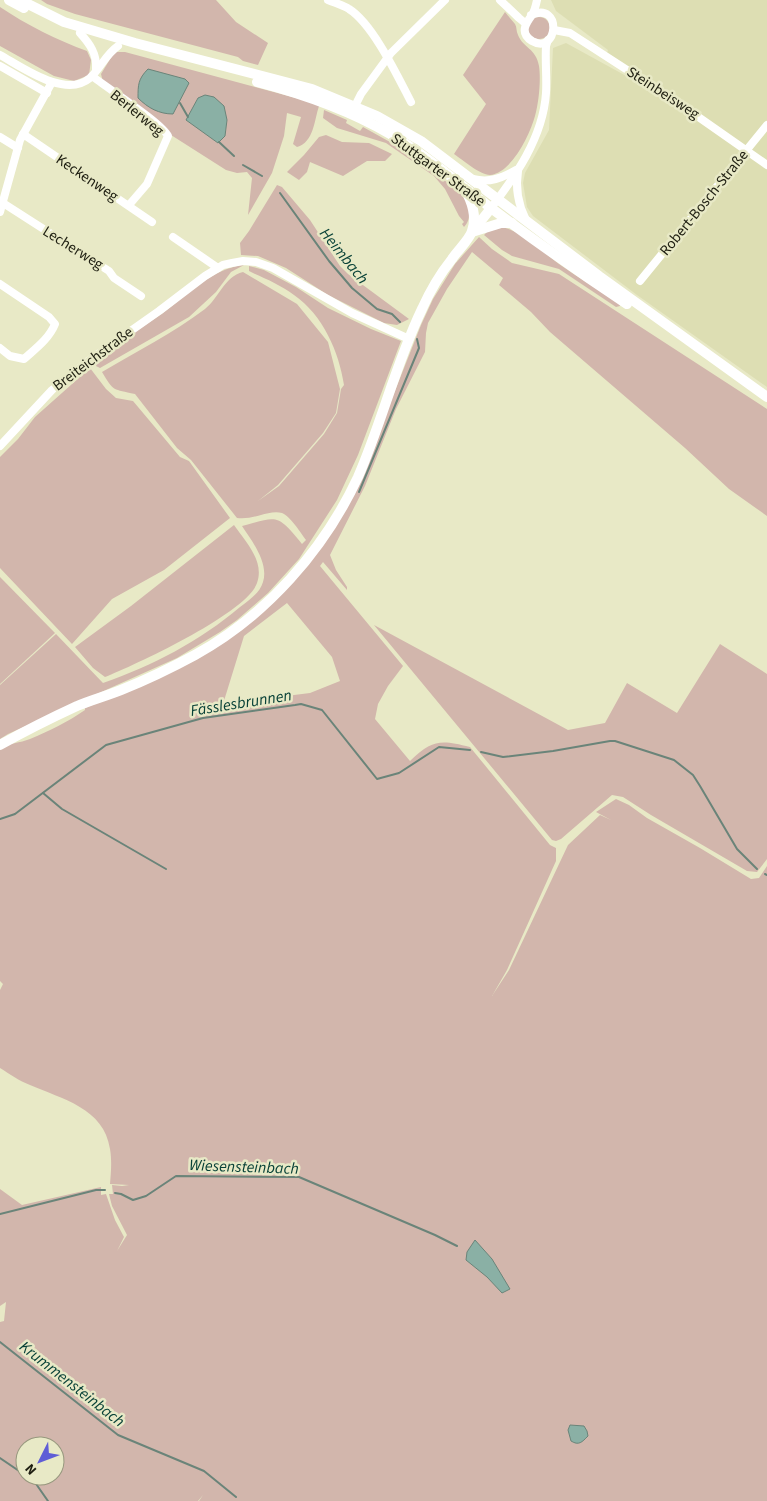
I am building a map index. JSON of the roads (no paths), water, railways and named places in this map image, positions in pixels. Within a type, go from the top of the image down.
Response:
[{"type":"main road","name":"Stuttgarter Straße","points":[[9,0],[43,19],[80,34],[118,46],[268,85],[351,113],[391,134],[414,149],[463,186],[489,210],[512,223],[579,273],[722,365]]},
{"type":"main road","name":"Stuttgarter Straße","points":[[22,1],[64,22],[135,44],[303,86],[355,106],[390,123],[421,140],[527,221],[767,397]]},
{"type":"main road","points":[[463,186],[468,194],[474,213],[474,229]]},
{"type":"main road","points":[[0,745],[78,706],[130,686],[195,655],[233,630],[279,592],[326,534],[348,496],[367,454],[423,306],[439,277],[489,210]]},
{"type":"main road","points":[[474,229],[512,223]]},
{"type":"street","points":[[328,0],[350,10],[361,20],[388,58],[411,102]]},
{"type":"street","points":[[355,106],[363,91],[395,48],[445,0]]},
{"type":"street","points":[[500,0],[526,23]]},
{"type":"street","points":[[537,0],[526,23],[526,34],[536,46],[545,63]]},
{"type":"street","points":[[541,0],[545,14]]},
{"type":"street","points":[[489,210],[518,169],[536,136],[541,122],[546,92],[546,46],[554,30],[552,19],[545,14],[531,16]]},
{"type":"street","name":"Steinbeisweg","points":[[554,30],[570,33],[688,109],[767,165]]},
{"type":"street","points":[[80,34],[94,52],[96,61],[94,74]]},
{"type":"street","points":[[531,40],[540,43],[548,40]]},
{"type":"street","points":[[0,55],[52,82],[72,85],[86,81],[94,74],[110,52],[118,46]]},
{"type":"street","points":[[0,66],[47,93]]},
{"type":"street","name":"Berlerweg","points":[[94,74],[166,132],[168,136],[147,184],[129,205]]},
{"type":"street","points":[[0,212],[23,134],[52,82]]},
{"type":"street","name":"Robert-Bosch-Straße","points":[[640,281],[767,125]]},
{"type":"street","name":"Keckenweg","points":[[23,134],[152,222]]},
{"type":"street","points":[[0,137],[18,148]]},
{"type":"street","points":[[472,179],[496,180],[518,169]]},
{"type":"street","points":[[518,169],[516,182],[517,196],[527,221]]},
{"type":"street","name":"Lecherweg","points":[[3,203],[109,271],[114,278],[141,296]]},
{"type":"street","points":[[173,237],[218,268]]},
{"type":"street","name":"Breiteichstraße","points":[[0,446],[36,405],[52,390],[196,283],[218,268],[232,262],[243,261],[265,264],[352,313],[409,339]]},
{"type":"street","points":[[0,284],[49,317],[55,324],[42,343],[24,359],[10,356],[0,348]]},
{"type":"water","points":[[148,69],[185,79],[189,83],[173,114],[154,110],[138,98],[139,82]]},
{"type":"water","points":[[205,95],[214,97],[224,106],[227,120],[225,136],[218,143],[186,120],[198,98]]},
{"type":"water","points":[[475,1240],[492,1259],[510,1289],[502,1293],[487,1277],[466,1260],[467,1252]]},
{"type":"water","points":[[570,1425],[584,1426],[588,1436],[582,1442],[571,1441],[568,1430]]},
{"type":"waterway","name":"Heimbach","points":[[180,103],[188,117]]},
{"type":"waterway","name":"Heimbach","points":[[219,142],[234,156]]},
{"type":"waterway","name":"Heimbach","points":[[243,165],[262,176]]},
{"type":"waterway","name":"Heimbach","points":[[280,193],[329,261],[352,288],[377,309],[392,314],[400,322]]},
{"type":"waterway","name":"Heimbach","points":[[359,492],[419,348],[417,339]]},
{"type":"waterway","name":"Fässlesbrunnen","points":[[0,819],[15,814],[106,745],[203,718],[301,704],[322,710],[377,779],[399,773],[439,747],[470,750]]},
{"type":"waterway","name":"Fässlesbrunnen","points":[[481,752],[503,757],[615,741],[674,760],[693,775],[737,849],[757,869]]},
{"type":"waterway","points":[[43,793],[62,809],[166,869]]},
{"type":"waterway","name":"Wiesensteinbach","points":[[115,1193],[133,1200],[146,1196],[176,1176],[299,1177],[457,1246]]},
{"type":"waterway","name":"Wiesensteinbach","points":[[0,1214],[96,1190],[105,1190]]},
{"type":"waterway","name":"Krummensteinbach","points":[[0,1342],[118,1435],[204,1471],[236,1497]]},
{"type":"waterway","points":[[0,1458],[15,1468]]},
{"type":"waterway","points":[[38,1486],[48,1501]]}]
